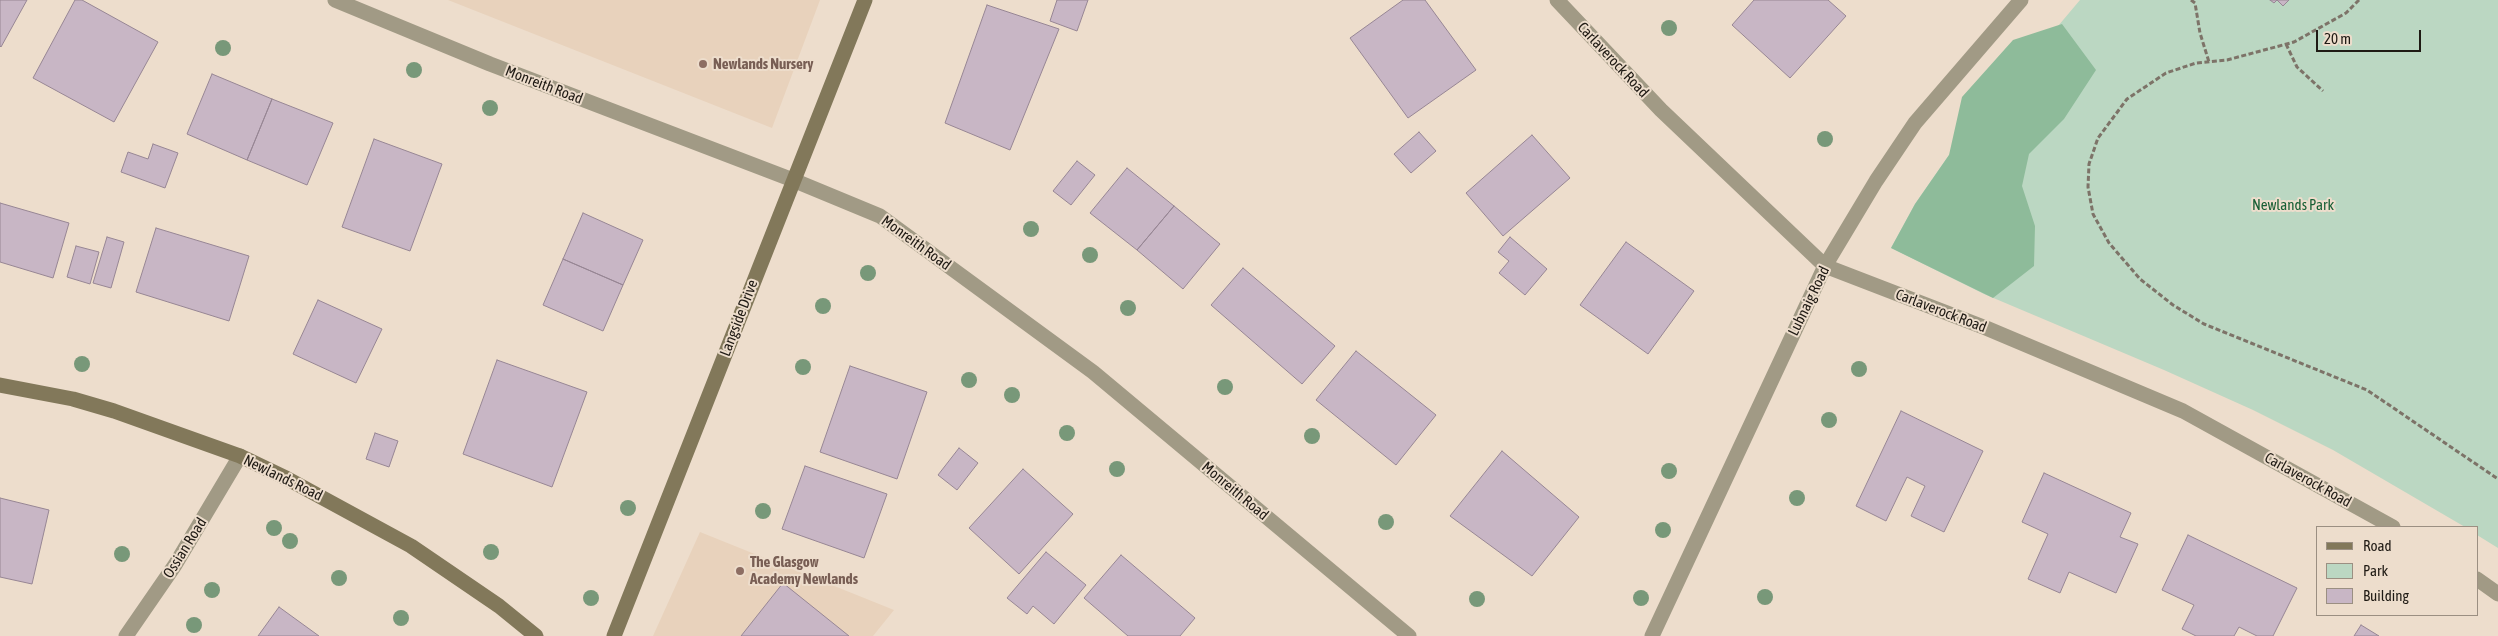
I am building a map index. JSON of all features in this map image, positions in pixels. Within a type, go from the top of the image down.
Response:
[{"type":"street","name":"Monreith Road","points":[[335,0],[490,64],[793,180],[880,216],[1093,372],[1409,636]]},
{"type":"street","name":"Langside Drive","points":[[614,636],[864,0]]},
{"type":"street","name":"Carlaverock Road","points":[[1558,0],[1661,110],[1825,266],[1986,328],[2183,411],[2391,526]]},
{"type":"street","name":"Lubnaig Road","points":[[1652,636],[1825,266],[1876,181],[1915,123],[2021,0]]},
{"type":"street","name":"Newlands Road","points":[[0,385],[73,399],[114,411],[240,456],[312,492],[410,546],[499,606],[536,636]]},
{"type":"street","name":"Ossian Road","points":[[126,636],[180,558],[240,456]]},
{"type":"street","points":[[2478,580],[2498,594]]},
{"type":"path","points":[[2191,0],[2195,3],[2200,33],[2209,62]]},
{"type":"path","points":[[2359,0],[2346,13],[2322,28],[2286,44],[2227,60],[2209,62],[2166,72],[2127,99],[2098,138],[2089,164],[2088,187],[2093,214],[2109,243],[2140,279],[2172,306],[2204,324],[2367,390],[2498,479]]},
{"type":"path","points":[[2286,44],[2297,67],[2323,91]]},
{"type":"shaded area","name":"Newlands Nursery","points":[[448,0],[820,0],[772,128]]},
{"type":"shaded area","name":"The Glasgow Academy Newlands","points":[[700,532],[894,610],[873,636],[653,636]]},
{"type":"green space","name":"Newlands Park","points":[[2080,0],[2498,0],[2498,548],[2478,536],[2478,526],[2463,526],[2333,450],[2253,410],[1984,294],[1891,248],[1915,204],[1949,155]]},
{"type":"green space","points":[[2062,24],[2096,70],[2064,119],[2029,154],[2022,186],[2035,226],[2034,266],[1993,298],[1891,248],[1915,204],[1949,155],[1962,97],[2013,40]]},
{"type":"building","points":[[0,0],[27,0],[1,47],[0,46]]},
{"type":"building","points":[[75,0],[82,0],[158,42],[114,122],[33,78]]},
{"type":"building","points":[[1057,0],[1088,0],[1077,31],[1050,21]]},
{"type":"building","points":[[1403,0],[1425,0],[1476,70],[1408,118],[1350,38]]},
{"type":"building","points":[[1754,0],[1828,0],[1846,16],[1790,78],[1732,25]]},
{"type":"building","points":[[2277,0],[2289,0],[2283,6]]},
{"type":"building","points":[[987,5],[1059,29],[1010,150],[945,123]]},
{"type":"building","points":[[212,74],[272,99],[247,160],[187,134]]},
{"type":"building","points":[[272,99],[333,123],[307,185],[247,160]]},
{"type":"building","points":[[1419,132],[1436,151],[1411,173],[1394,154]]},
{"type":"building","points":[[1532,135],[1570,178],[1503,236],[1466,193]]},
{"type":"building","points":[[374,139],[442,164],[410,251],[342,227]]},
{"type":"building","points":[[153,144],[178,153],[165,188],[121,172],[128,152],[148,159]]},
{"type":"building","points":[[1077,161],[1095,175],[1071,205],[1053,191]]},
{"type":"building","points":[[1127,168],[1174,206],[1137,250],[1090,213]]},
{"type":"building","points":[[0,203],[69,223],[53,278],[0,262]]},
{"type":"building","points":[[1174,206],[1220,244],[1183,289],[1137,250]]},
{"type":"building","points":[[583,213],[643,240],[623,285],[563,259]]},
{"type":"building","points":[[156,228],[249,256],[229,321],[136,292]]},
{"type":"building","points":[[107,237],[124,242],[111,288],[93,283]]},
{"type":"building","points":[[1510,237],[1547,269],[1525,295],[1499,273],[1509,261],[1498,252]]},
{"type":"building","points":[[1626,242],[1694,291],[1648,354],[1580,305]]},
{"type":"building","points":[[76,246],[99,252],[90,284],[67,277]]},
{"type":"building","points":[[563,259],[623,285],[603,331],[543,305]]},
{"type":"building","points":[[1243,268],[1335,346],[1302,384],[1211,305]]},
{"type":"building","points":[[318,300],[382,329],[356,383],[293,354]]},
{"type":"building","points":[[1356,351],[1436,415],[1396,465],[1316,400]]},
{"type":"building","points":[[497,360],[587,392],[552,487],[463,454]]},
{"type":"building","points":[[850,366],[927,392],[897,479],[820,452]]},
{"type":"building","points":[[1901,411],[1983,451],[1944,532],[1911,516],[1925,486],[1907,477],[1886,521],[1856,506]]},
{"type":"building","points":[[375,433],[398,441],[389,467],[366,459]]},
{"type":"building","points":[[959,448],[978,463],[957,490],[938,475]]},
{"type":"building","points":[[1502,451],[1579,517],[1532,576],[1450,516]]},
{"type":"building","points":[[805,466],[887,494],[864,558],[782,529]]},
{"type":"building","points":[[1023,469],[1073,514],[1019,574],[969,528]]},
{"type":"building","points":[[2044,473],[2131,513],[2120,537],[2138,544],[2116,593],[2069,572],[2060,593],[2028,579],[2048,534],[2022,522]]},
{"type":"building","points":[[0,498],[49,510],[32,584],[0,577]]},
{"type":"building","points":[[2188,535],[2297,588],[2273,636],[2257,636],[2239,627],[2234,636],[2196,636],[2182,629],[2194,605],[2162,590]]},
{"type":"building","points":[[1046,552],[1086,585],[1054,624],[1033,606],[1027,614],[1007,598]]},
{"type":"building","points":[[1121,555],[1195,618],[1180,636],[1128,636],[1084,598]]},
{"type":"building","points":[[783,583],[849,636],[741,636]]},
{"type":"building","points":[[279,607],[319,636],[258,636]]},
{"type":"building","points":[[2361,625],[2379,636],[2354,636]]},
{"type":"place","name":"Newlands Nursery","points":[[703,64]]},
{"type":"place","name":"The Glasgow Academy Newlands","points":[[740,571]]}]
